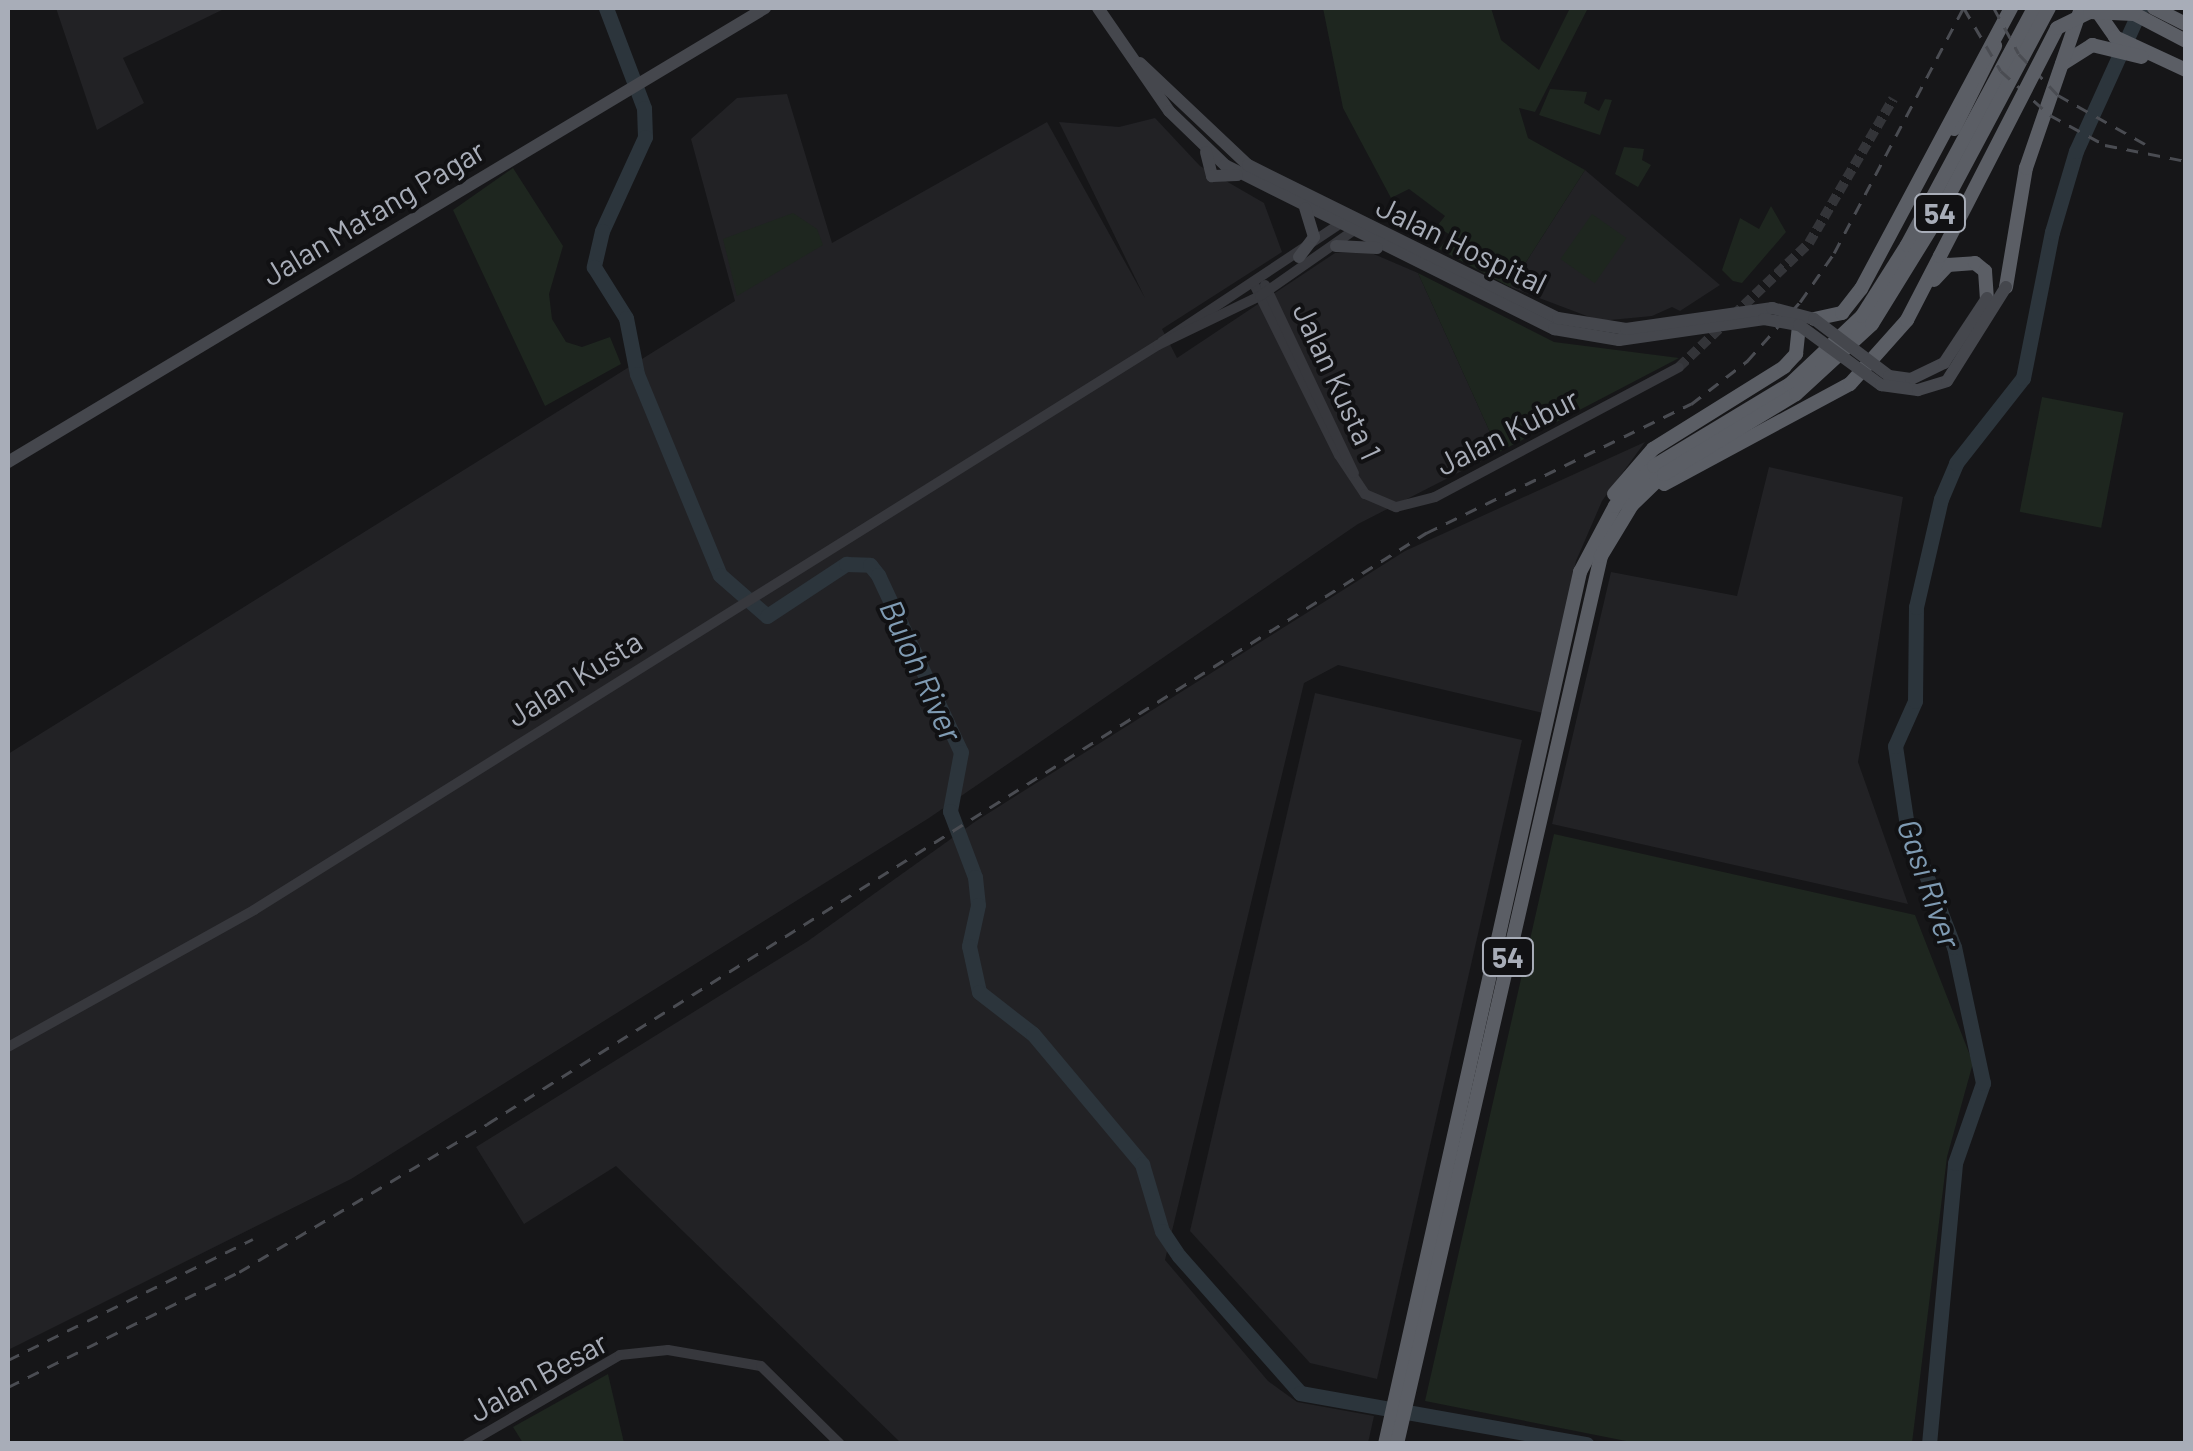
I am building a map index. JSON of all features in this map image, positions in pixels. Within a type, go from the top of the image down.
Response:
[{"type":"highway","points":[[1814,319],[1831,319],[1852,303],[2011,8]]},
{"type":"highway","name":"54","points":[[1397,1444],[1395,1425],[1580,572],[1615,506],[1654,466],[1776,394],[1862,316],[1908,246],[2034,8]]},
{"type":"highway","name":"54","points":[[1402,1392],[1592,584],[1618,525],[1664,474],[1796,394],[1855,344],[1900,282],[2049,8]]},
{"type":"highway","points":[[2006,286],[2026,168],[2081,8]]},
{"type":"highway","points":[[2095,8],[2112,42]]},
{"type":"highway","points":[[2154,8],[2186,24]]},
{"type":"highway","points":[[1618,525],[1665,483],[1850,384],[1907,320],[2057,28],[2090,12],[2128,11],[2186,42]]},
{"type":"highway","points":[[1908,246],[1910,208],[1991,63],[1999,30]]},
{"type":"highway","points":[[2056,72],[2080,49],[2112,42],[2186,70]]},
{"type":"highway","points":[[1924,290],[1948,265],[1974,262],[1986,271],[1987,298]]},
{"type":"highway","points":[[1580,572],[1599,519],[1624,481],[1653,449],[1784,367],[1796,354],[1798,324]]},
{"type":"highway","name":"54","points":[[1384,1444],[1395,1425]]},
{"type":"main road","name":"Jalan Matang Pagar","points":[[8,462],[620,91],[765,8]]},
{"type":"main road","name":"Jalan Hospital","points":[[1098,8],[1137,60],[1248,165],[1394,250],[1554,329],[1596,339],[1648,338],[1768,314],[1798,324]]},
{"type":"main road","name":"Jalan Hospital","points":[[1137,60],[1150,87],[1205,149],[1225,165],[1304,208],[1351,225],[1558,318],[1626,329],[1768,314],[1814,319]]},
{"type":"main road","points":[[1184,108],[1225,165]]},
{"type":"main road","points":[[1205,149],[1212,176],[1244,176]]},
{"type":"main road","points":[[1298,257],[1315,229],[1304,208]]},
{"type":"main road","points":[[1336,246],[1394,250]]},
{"type":"main road","points":[[1798,324],[1881,385],[1903,392],[1932,388],[1947,381],[1973,347],[2006,286]]},
{"type":"main road","points":[[1814,319],[1889,376],[1911,380],[1944,363],[1987,298]]},
{"type":"street","name":"Jalan Kusta","points":[[1162,342],[1264,293],[1336,246],[1351,225]]},
{"type":"street","name":"Jalan Kusta","points":[[8,1048],[254,910],[709,622],[1351,225]]},
{"type":"street","points":[[1258,282],[1264,293]]},
{"type":"street","name":"Jalan Kusta 1","points":[[1264,293],[1270,316],[1358,483]]},
{"type":"street","name":"Jalan Kusta 1","points":[[1264,293],[1358,483]]},
{"type":"street","points":[[1244,304],[1270,316]]},
{"type":"street","name":"Jalan Kubur","points":[[1358,483],[1381,503],[1420,503],[1679,368]]},
{"type":"street","name":"Jalan Besar","points":[[467,1444],[620,1355],[668,1350],[761,1366],[840,1444]]},
{"type":"shaded area","points":[[56,8],[226,8],[123,58],[144,103],[97,130]]},
{"type":"shaded area","points":[[1323,8],[1491,8],[1501,40],[1539,70],[1570,8],[1588,8],[1535,112],[1519,108],[1528,138],[1585,170],[1510,287],[1439,249],[1450,235],[1437,226],[1445,216],[1409,189],[1391,198],[1343,108]]},
{"type":"shaded area","points":[[1550,89],[1587,92],[1584,103],[1599,111],[1605,99],[1612,100],[1600,135],[1539,115]]},
{"type":"shaded area","points":[[787,94],[832,243],[1047,122],[1145,298],[1059,122],[1119,127],[1155,118],[1200,166],[1264,203],[1282,252],[1162,329],[1177,358],[1335,253],[1369,252],[1418,273],[1499,452],[1358,524],[929,818],[351,1179],[8,1350],[8,754],[735,301],[691,139],[737,98]]},
{"type":"shaded area","points":[[1624,147],[1644,149],[1642,160],[1651,165],[1638,187],[1615,174]]},
{"type":"shaded area","points":[[513,168],[563,246],[549,294],[552,319],[566,342],[582,347],[610,337],[621,364],[545,406],[453,210]]},
{"type":"shaded area","points":[[1585,170],[1720,285],[1680,311],[1672,307],[1652,316],[1600,321],[1510,287]]},
{"type":"shaded area","points":[[1771,206],[1786,232],[1742,283],[1733,281],[1722,270],[1740,218],[1759,229]]},
{"type":"shaded area","points":[[793,213],[817,229],[823,245],[737,296],[723,239]]},
{"type":"shaded area","points":[[1592,214],[1626,238],[1595,283],[1560,259]]},
{"type":"shaded area","points":[[1418,273],[1554,342],[1679,358],[1499,452]]},
{"type":"shaded area","points":[[2042,397],[2123,413],[2101,528],[2020,512]]},
{"type":"shaded area","points":[[1645,442],[1602,501],[1576,561],[1543,713],[1338,665],[1304,683],[1165,1260],[1268,1381],[1297,1402],[1374,1416],[1368,1443],[901,1443],[616,1166],[524,1224],[476,1147],[808,941],[976,821],[1405,551]]},
{"type":"shaded area","points":[[1769,467],[1903,497],[1858,762],[1908,904],[1552,824],[1611,572],[1737,596]]},
{"type":"shaded area","points":[[1315,693],[1522,740],[1377,1379],[1310,1363],[1190,1231]]},
{"type":"shaded area","points":[[1554,834],[1915,915],[1973,1063],[1947,1157],[1912,1443],[1636,1443],[1425,1401]]},
{"type":"shaded area","points":[[608,1374],[624,1443],[523,1443],[513,1427]]},
{"type":"waterway","name":"Buloh River","points":[[606,8],[644,108],[645,137],[602,231],[594,267],[626,318],[637,374],[720,575],[767,616],[846,564],[870,565],[878,575],[961,752],[950,811],[975,877],[978,905],[969,946],[979,992],[1033,1034],[1142,1164],[1162,1231],[1179,1256],[1300,1393],[1586,1444]]},
{"type":"waterway","name":"Gasi River","points":[[1929,1444],[1955,1163],[1983,1083],[1954,947],[1907,826],[1895,746],[1915,701],[1916,607],[1941,499],[1956,463],[2023,378],[2052,232],[2076,151],[2141,8]]},
{"type":"tunnel","points":[[1679,367],[1809,243],[1893,99]]},
{"type":"railway","points":[[8,1387],[239,1272],[487,1124],[1426,533],[1691,404],[1747,361],[1800,302],[1834,253],[1963,8]]},
{"type":"railway","points":[[1964,8],[2001,71],[2050,115],[2105,145],[2186,161]]},
{"type":"railway","points":[[1994,8],[2019,54],[2058,95],[2145,144]]},
{"type":"railway","points":[[8,1360],[253,1239]]}]
